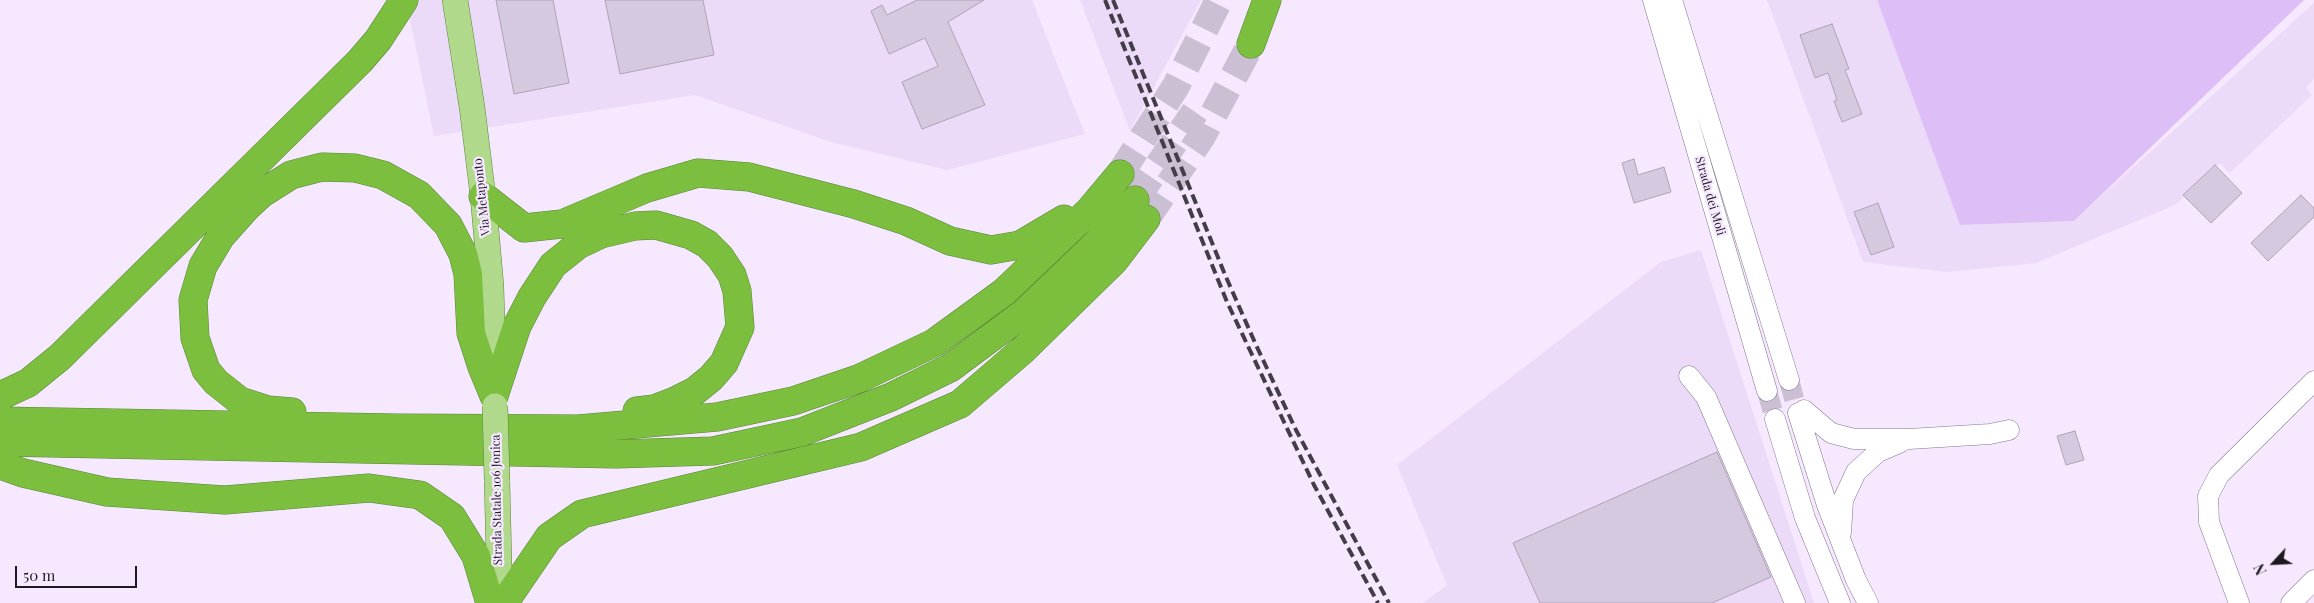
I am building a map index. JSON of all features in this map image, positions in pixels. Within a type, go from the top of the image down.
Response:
[{"type":"highway","points":[[0,396],[28,383],[60,357],[360,61],[378,40],[404,0]]},
{"type":"highway","points":[[1251,0],[1246,36],[1268,0]]},
{"type":"highway","points":[[396,428],[375,418],[360,414],[268,410],[240,401],[216,382],[206,370],[195,338],[193,300],[203,266],[220,236],[247,207],[261,194],[291,175],[322,167],[370,170],[402,184],[435,209],[448,225],[463,254],[468,274],[471,333],[494,401]]},
{"type":"highway","points":[[0,421],[396,428],[578,429],[717,417],[792,401],[858,379],[934,343],[1004,292],[1089,211],[1120,174],[1056,226],[1020,245],[991,250],[950,241],[906,221],[854,204],[749,177],[698,173],[647,188],[562,224],[524,228],[483,196]]},
{"type":"highway","points":[[0,442],[616,454],[722,449],[802,432],[890,398],[950,368],[1024,313],[1095,245],[1140,209],[1114,260],[1022,350],[960,404],[861,447],[582,514],[548,537],[504,603]]},
{"type":"highway","points":[[494,401],[517,326],[544,278],[564,254],[601,234],[635,226],[656,225],[674,229],[707,244],[720,257],[732,275],[740,308],[740,328],[724,363],[700,386],[675,401],[654,409],[614,416],[578,429]]},
{"type":"highway","points":[[0,465],[23,473],[107,492],[225,500],[369,488],[420,495],[452,517],[476,556],[490,603]]},
{"type":"main road","name":"Via Metaponto","points":[[455,0],[472,107],[483,196],[490,286],[494,401]]},
{"type":"main road","name":"Strada Statale 106 Jonica","points":[[494,401],[500,603]]},
{"type":"lane","name":"Strada dei Moli","points":[[1654,0],[1767,391]]},
{"type":"lane","points":[[1672,0],[1789,380]]},
{"type":"lane","points":[[1689,376],[1706,396],[1795,603]]},
{"type":"lane","points":[[2239,603],[2209,522],[2208,496],[2219,475],[2314,381]]},
{"type":"lane","points":[[1868,603],[1856,580],[1841,540],[1801,411],[1831,433],[1854,439],[1990,434],[2009,430]]},
{"type":"lane","points":[[1775,419],[1805,518],[1840,603]]},
{"type":"lane","points":[[1841,540],[1844,500],[1856,472],[1878,452],[1909,438]]},
{"type":"lane","points":[[2291,603],[2314,580]]},
{"type":"shaded area","points":[[406,0],[1032,0],[1085,134],[947,170],[831,142],[695,95],[434,136]]},
{"type":"shaded area","points":[[1080,0],[1201,0],[1130,131]]},
{"type":"shaded area","points":[[1767,0],[1877,0],[1960,225],[2074,221],[2314,3],[2314,79],[2306,88],[2312,95],[2230,173],[2220,163],[2175,205],[2036,263],[1947,272],[1863,262]]},
{"type":"shaded area","points":[[1877,0],[2304,0],[2074,221],[1960,225]]},
{"type":"shaded area","points":[[1701,250],[1814,603],[1423,603],[1447,585],[1397,465],[1661,262]]},
{"type":"building","points":[[496,0],[553,0],[569,83],[514,94]]},
{"type":"building","points":[[605,0],[703,0],[714,55],[620,74]]},
{"type":"building","points":[[917,0],[984,0],[948,22],[985,105],[922,129],[902,82],[938,66],[925,38],[889,54],[871,11],[882,5],[887,15]]},
{"type":"building","points":[[1832,24],[1849,69],[1845,70],[1862,114],[1842,122],[1834,101],[1837,100],[1828,73],[1815,78],[1800,35]]},
{"type":"building","points":[[1634,159],[1638,175],[1664,167],[1671,192],[1634,203],[1622,163]]},
{"type":"building","points":[[2215,165],[2242,193],[2211,223],[2183,195]]},
{"type":"building","points":[[2301,195],[2314,208],[2314,217],[2268,261],[2251,243]]},
{"type":"building","points":[[1878,203],[1894,247],[1871,255],[1854,212]]},
{"type":"building","points":[[2075,431],[2084,460],[2066,465],[2057,436]]},
{"type":"building","points":[[1717,452],[1771,577],[1712,603],[1540,603],[1513,543]]},
{"type":"tunnel","points":[[1120,174],[1176,86],[1219,0]]},
{"type":"tunnel","points":[[1146,219],[1202,136],[1251,44]]},
{"type":"tunnel","points":[[1135,200],[1195,112]]},
{"type":"tunnel","points":[[1789,380],[1798,413]]},
{"type":"tunnel","points":[[1767,391],[1775,419]]},
{"type":"railway","points":[[1105,0],[1227,302],[1314,485],[1378,603]]},
{"type":"railway","points":[[1113,0],[1226,277],[1256,345],[1296,430],[1389,603]]}]
